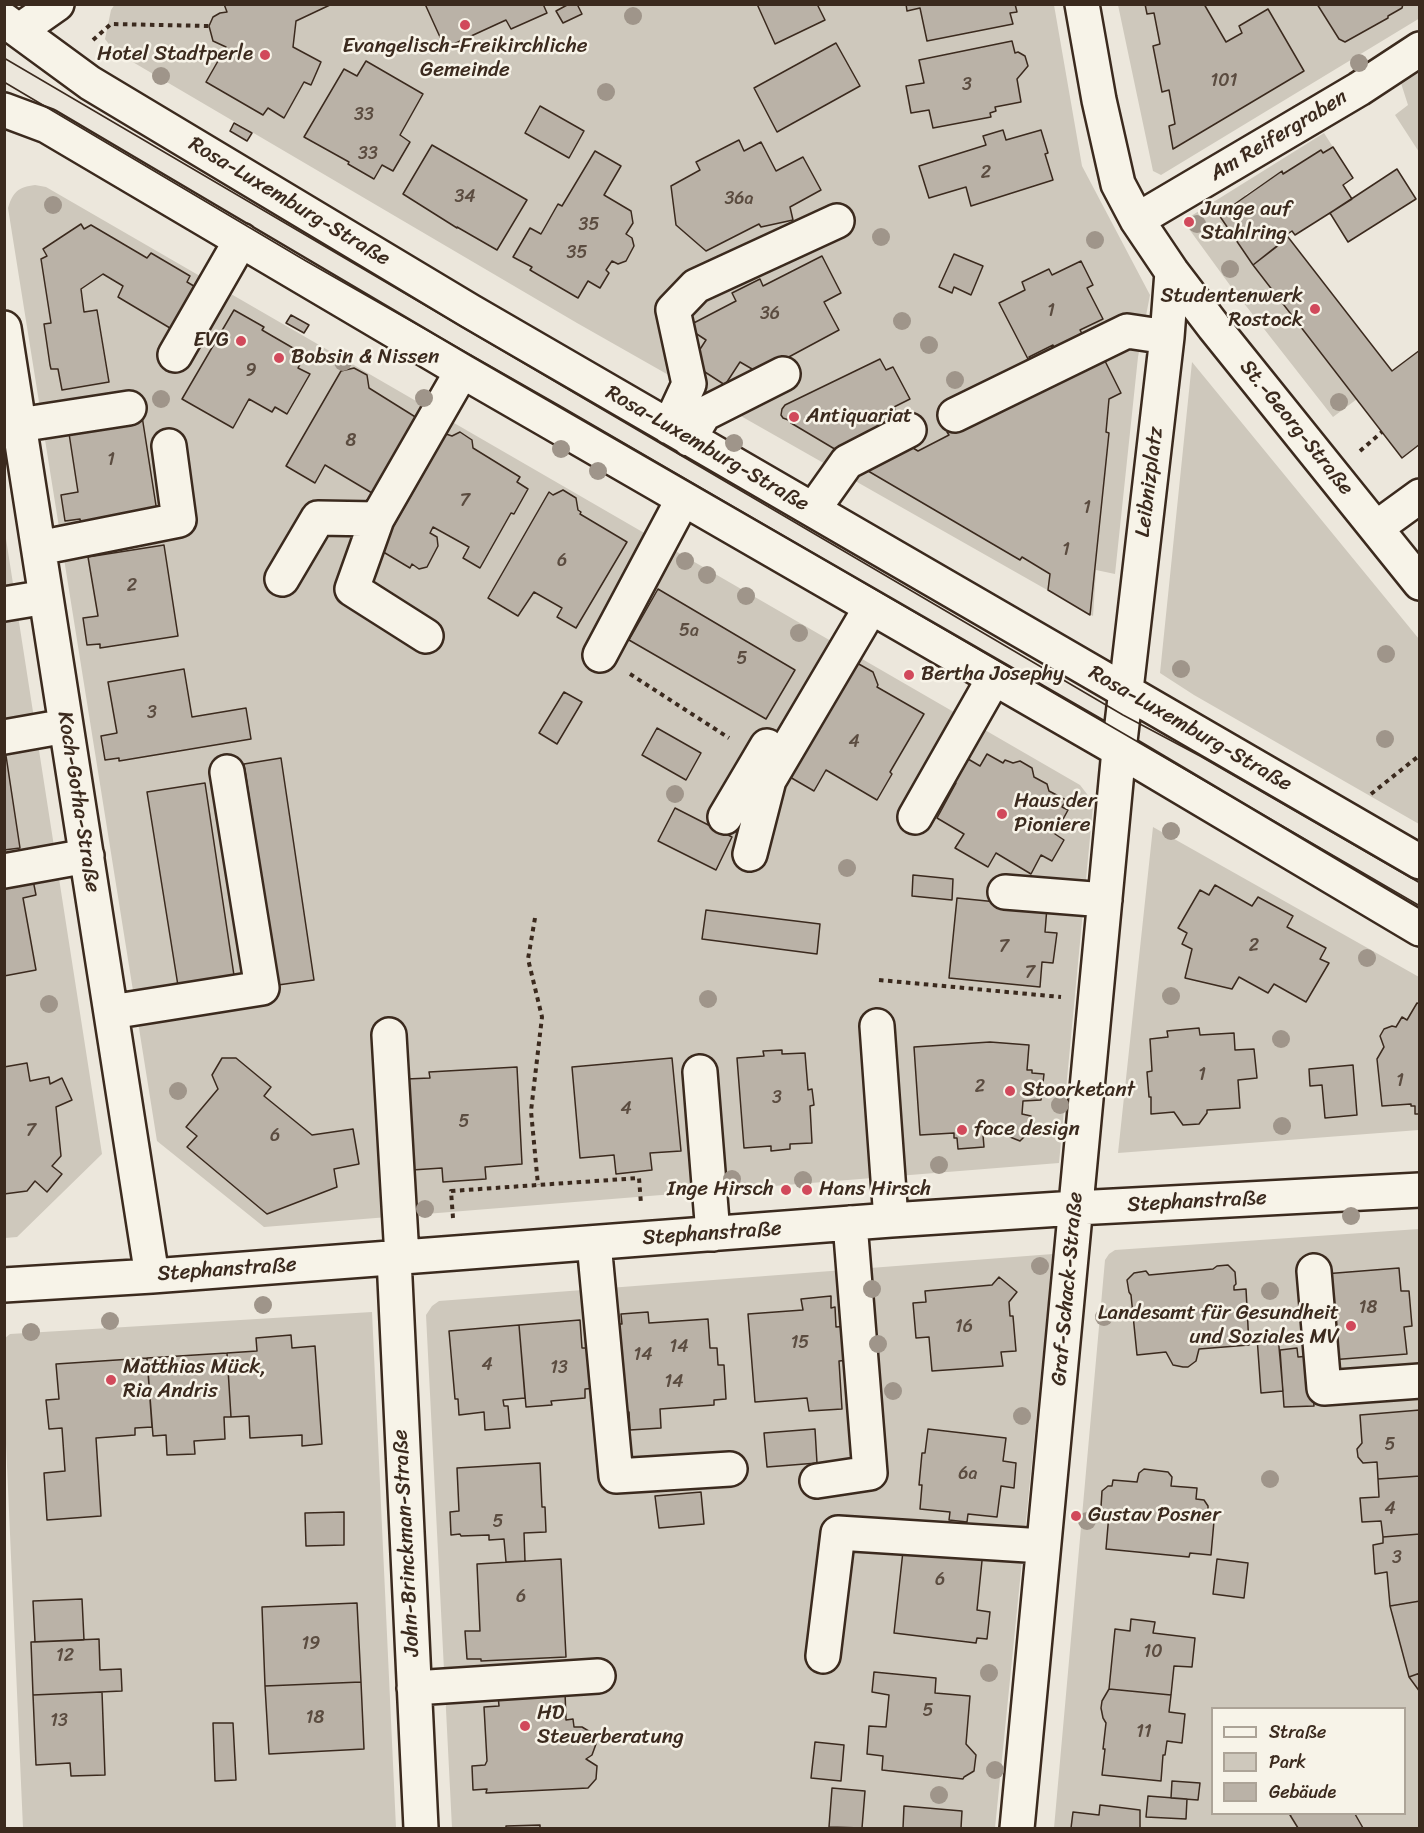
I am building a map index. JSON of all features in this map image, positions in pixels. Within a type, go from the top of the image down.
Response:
[{"type":"street","points":[[12,25],[57,4]]},
{"type":"street","name":"St.-Georg-Straße","points":[[1082,4],[1099,100],[1118,184],[1137,220],[1172,272],[1419,582]]},
{"type":"street","name":"Rosa-Luxemburg-Straße","points":[[12,25],[90,83],[470,311],[1419,862]]},
{"type":"street","name":"Am Reifergraben","points":[[1137,220],[1359,89],[1419,50]]},
{"type":"street","points":[[4,110],[43,124],[462,371],[1119,750],[1419,929]]},
{"type":"street","points":[[679,433],[689,384],[673,310],[696,286],[837,221]]},
{"type":"street","points":[[175,355],[241,240]]},
{"type":"street","name":"Leibnizplatz","points":[[1119,750],[1167,337],[1172,272]]},
{"type":"street","name":"Koch-Gotha-Straße","points":[[4,328],[7,365],[20,425],[152,1276]]},
{"type":"street","points":[[955,415],[1127,330],[1167,337]]},
{"type":"street","points":[[426,636],[352,589],[377,519],[462,371]]},
{"type":"street","points":[[679,433],[704,414],[783,374]]},
{"type":"street","points":[[20,425],[129,408]]},
{"type":"street","points":[[813,510],[847,462],[909,430]]},
{"type":"street","points":[[39,548],[179,520],[169,446]]},
{"type":"street","points":[[1376,528],[1419,496]]},
{"type":"street","points":[[600,655],[683,498]]},
{"type":"street","points":[[282,579],[318,518],[377,519]]},
{"type":"street","points":[[4,604],[46,597]]},
{"type":"street","points":[[725,817],[760,758],[863,603]]},
{"type":"street","points":[[750,855],[769,780],[863,603]]},
{"type":"street","points":[[915,818],[994,678]]},
{"type":"street","points":[[4,737],[66,726]]},
{"type":"street","name":"Graf-Schack-Straße","points":[[1017,1828],[1119,750]]},
{"type":"street","points":[[111,1012],[262,988],[227,772]]},
{"type":"street","points":[[4,871],[87,856]]},
{"type":"street","points":[[1005,892],[1105,900]]},
{"type":"street","points":[[877,1026],[891,1220]]},
{"type":"street","name":"John-Brinckman-Straße","points":[[389,1035],[421,1828]]},
{"type":"street","points":[[700,1072],[712,1234]]},
{"type":"street","name":"Stephanstraße","points":[[4,1285],[398,1258],[891,1220],[1419,1190]]},
{"type":"street","points":[[817,1481],[870,1473],[850,1223]]},
{"type":"street","points":[[594,1243],[616,1476],[730,1469]]},
{"type":"street","points":[[1314,1271],[1324,1388],[1419,1380]]},
{"type":"street","points":[[823,1656],[838,1533],[1043,1546]]},
{"type":"street","points":[[414,1688],[598,1676]]},
{"type":"path","points":[[87,45],[111,24],[209,26]]},
{"type":"path","points":[[1359,452],[1382,432]]},
{"type":"path","points":[[600,655],[760,758]]},
{"type":"path","points":[[1369,795],[1419,755]]},
{"type":"path","points":[[535,918],[528,959],[542,1017],[531,1111],[537,1185]]},
{"type":"path","points":[[879,980],[1096,1000]]},
{"type":"path","points":[[453,1218],[451,1191],[639,1178],[641,1204]]},
{"type":"green space","points":[[115,4],[1054,5],[1082,166],[1150,295],[1138,357],[1115,574],[1096,570],[1093,616],[577,323],[114,51],[105,39],[111,10]]},
{"type":"green space","points":[[1419,4],[1420,18],[1161,175],[1153,171],[1118,5]]},
{"type":"green space","points":[[1419,69],[1419,152],[1395,115],[1408,105],[1400,80]]},
{"type":"green space","points":[[1324,133],[1333,147],[1323,153],[1321,150],[1283,174],[1281,172],[1219,215],[1253,265],[1357,399],[1333,417],[1189,229],[1191,216]]},
{"type":"green space","points":[[35,185],[46,187],[1080,785],[1093,806],[1059,1163],[264,1227],[157,1141],[8,208],[17,191]]},
{"type":"green space","points":[[1192,362],[1419,639],[1419,824],[1194,695],[1160,673]]},
{"type":"green space","points":[[4,526],[102,1154],[17,1237],[5,1238]]},
{"type":"green space","points":[[1153,827],[1419,977],[1419,1130],[1118,1153]]},
{"type":"green space","points":[[1419,1229],[1419,1828],[1054,1828],[1105,1260],[1115,1250]]},
{"type":"green space","points":[[1053,1254],[995,1828],[452,1828],[426,1315],[432,1306],[439,1301]]},
{"type":"green space","points":[[372,1312],[396,1828],[23,1828],[5,1421],[4,1339],[10,1334]]},
{"type":"building","name":"Hotel Stadtperle","points":[[224,4],[332,4],[296,21],[293,47],[321,62],[311,85],[304,82],[284,118],[268,108],[263,115],[206,82],[226,47],[213,41],[209,26],[213,17],[227,12]]},
{"type":"building","name":"Evangelisch-Freikirchliche Gemeinde","points":[[425,4],[543,4],[547,13],[511,29],[506,20],[445,48]]},
{"type":"building","points":[[569,4],[577,4],[582,14],[563,23],[556,11]]},
{"type":"building","points":[[757,4],[817,4],[825,20],[775,44]]},
{"type":"building","points":[[906,4],[1015,4],[1017,12],[1010,13],[1013,24],[927,41],[920,8],[907,11]]},
{"type":"building","points":[[1145,4],[1204,4],[1226,42],[1242,33],[1239,26],[1268,9],[1304,71],[1173,149],[1169,126],[1175,124],[1169,90],[1162,92],[1153,46],[1160,44],[1154,13],[1147,14]]},
{"type":"building","points":[[1317,4],[1403,4],[1402,8],[1388,18],[1345,42],[1339,39]]},
{"type":"building","points":[[1012,41],[1015,53],[1018,52],[1025,56],[1028,66],[1017,79],[1021,102],[995,107],[996,111],[990,113],[991,117],[933,128],[929,110],[911,113],[906,86],[924,83],[919,60]]},
{"type":"building","points":[[836,43],[860,86],[777,132],[754,88]]},
{"type":"building","points":[[366,61],[423,94],[400,135],[410,142],[393,171],[382,165],[374,179],[304,137],[344,69],[357,76]]},
{"type":"building","points":[[540,106],[584,131],[569,158],[525,133]]},
{"type":"building","points":[[234,123],[252,133],[247,141],[230,131]]},
{"type":"building","points":[[1003,130],[1006,140],[1041,130],[1053,180],[971,206],[966,187],[929,198],[919,166],[986,145],[983,136]]},
{"type":"building","points":[[739,140],[744,151],[761,142],[776,171],[803,157],[821,190],[790,207],[793,220],[761,227],[759,224],[706,251],[676,225],[671,186],[700,170],[696,162]]},
{"type":"building","points":[[432,145],[527,200],[497,250],[403,194]]},
{"type":"building","points":[[1333,147],[1353,178],[1343,185],[1352,199],[1295,235],[1292,231],[1277,241],[1279,245],[1253,265],[1219,215],[1282,171],[1283,174],[1321,150],[1323,153]]},
{"type":"building","points":[[595,151],[621,166],[604,195],[631,211],[633,223],[626,234],[632,238],[634,246],[626,261],[618,264],[612,261],[606,270],[609,273],[600,288],[588,281],[578,298],[530,270],[532,267],[513,257],[530,228],[541,234],[558,204],[562,206]]},
{"type":"building","points":[[1397,169],[1416,199],[1348,242],[1330,213]]},
{"type":"building","points":[[81,224],[84,229],[91,225],[147,258],[151,253],[190,276],[187,282],[204,292],[180,334],[118,297],[123,286],[103,274],[81,289],[84,312],[97,310],[109,382],[62,390],[58,369],[51,369],[50,365],[44,324],[51,323],[41,259],[47,256],[43,249]]},
{"type":"building","name":"Studentenwerk Rostock","points":[[1288,237],[1392,371],[1420,350],[1420,444],[1402,458],[1253,265]]},
{"type":"building","points":[[954,254],[983,266],[971,295],[954,287],[952,293],[939,287]]},
{"type":"building","points":[[822,256],[841,293],[824,302],[839,330],[759,373],[740,362],[725,385],[691,363],[706,340],[686,327],[736,301],[732,293],[760,279],[763,286]]},
{"type":"building","points":[[1081,261],[1093,285],[1087,288],[1103,319],[1080,330],[1084,337],[1056,351],[1053,345],[1029,357],[1031,360],[1029,361],[999,303],[1025,290],[1022,282],[1049,269],[1052,275]]},
{"type":"building","points":[[234,310],[264,327],[262,330],[305,355],[298,368],[310,374],[287,414],[275,407],[272,412],[249,399],[233,428],[182,399]]},
{"type":"building","points":[[291,315],[309,325],[304,333],[286,323]]},
{"type":"building","points":[[1102,355],[1121,393],[1109,399],[1106,432],[1109,433],[1090,615],[1048,590],[1050,574],[1022,557],[1020,560],[863,468],[908,445],[918,451],[949,435],[947,432]]},
{"type":"building","points":[[880,359],[886,370],[893,367],[910,399],[894,407],[900,420],[838,451],[781,415],[785,405]]},
{"type":"building","points":[[354,368],[367,375],[369,388],[417,418],[385,470],[388,472],[388,495],[372,493],[325,465],[315,483],[286,466],[341,371]]},
{"type":"building","points":[[142,416],[157,512],[81,524],[80,519],[65,521],[61,495],[78,492],[68,427]]},
{"type":"building","points":[[460,432],[472,440],[473,448],[520,477],[517,482],[528,489],[514,514],[511,513],[480,568],[463,558],[469,547],[433,527],[430,533],[437,537],[438,546],[427,567],[419,569],[412,564],[410,568],[380,550],[446,434],[452,436]]},
{"type":"building","points":[[563,490],[576,498],[580,514],[627,542],[576,628],[557,617],[562,608],[534,592],[518,616],[488,598],[549,492],[553,495]]},
{"type":"building","points":[[164,545],[178,636],[100,648],[100,644],[87,645],[83,618],[98,616],[88,557]]},
{"type":"building","points":[[658,589],[795,670],[766,719],[629,640]]},
{"type":"building","points":[[857,663],[873,672],[877,687],[924,714],[890,772],[892,774],[877,800],[826,770],[814,791],[783,773],[849,666]]},
{"type":"building","points":[[184,669],[192,717],[246,708],[251,739],[119,761],[119,758],[105,760],[101,736],[117,733],[108,682]]},
{"type":"building","points":[[564,692],[582,702],[557,744],[539,733]]},
{"type":"building","points":[[657,728],[701,753],[686,780],[642,755]]},
{"type":"building","points":[[4,750],[20,848],[4,850]]},
{"type":"building","name":"Haus der Pioniere","points":[[987,754],[1003,763],[1005,760],[1013,763],[1020,761],[1032,768],[1034,777],[1047,784],[1049,791],[1066,800],[1062,807],[1068,810],[1055,834],[1064,840],[1052,861],[1041,855],[1031,874],[996,853],[988,867],[955,848],[964,834],[937,818],[956,783],[950,779],[963,756],[980,766]]},
{"type":"building","points":[[281,758],[314,980],[278,985],[244,764]]},
{"type":"building","points":[[205,783],[235,982],[179,992],[147,792]]},
{"type":"building","points":[[675,808],[732,837],[716,870],[658,841]]},
{"type":"building","points":[[32,875],[36,895],[23,898],[36,970],[4,976],[4,880]]},
{"type":"building","points":[[913,875],[953,879],[952,900],[912,896]]},
{"type":"building","points":[[1215,885],[1252,906],[1258,897],[1293,916],[1287,927],[1326,948],[1320,959],[1329,963],[1306,1002],[1274,984],[1268,993],[1239,977],[1232,989],[1185,978],[1192,949],[1182,944],[1187,933],[1178,928],[1200,890],[1209,895]]},
{"type":"building","points":[[957,898],[1047,907],[1045,932],[1057,933],[1053,963],[1042,962],[1040,987],[949,978]]},
{"type":"building","points":[[706,910],[820,924],[817,954],[702,939]]},
{"type":"building","points":[[1417,1003],[1420,1004],[1420,1114],[1415,1114],[1415,1106],[1411,1104],[1382,1106],[1377,1059],[1384,1047],[1380,1036],[1384,1029],[1396,1027],[1402,1017],[1407,1020]]},
{"type":"building","points":[[1199,1028],[1200,1035],[1234,1033],[1235,1050],[1254,1049],[1257,1078],[1238,1080],[1240,1108],[1207,1110],[1199,1124],[1183,1125],[1174,1112],[1151,1114],[1147,1072],[1152,1071],[1150,1039],[1168,1037],[1167,1031]]},
{"type":"building","points":[[990,1042],[1029,1045],[1027,1070],[1044,1074],[1041,1100],[1023,1101],[1022,1114],[1031,1116],[1035,1126],[1020,1141],[1010,1137],[1007,1127],[985,1130],[984,1147],[958,1149],[954,1133],[920,1135],[914,1047]]},
{"type":"building","points":[[782,1050],[782,1054],[805,1053],[808,1090],[812,1089],[814,1105],[810,1106],[812,1143],[790,1144],[790,1149],[771,1151],[771,1146],[744,1148],[737,1058],[764,1056],[763,1051]]},
{"type":"building","points":[[222,1058],[236,1058],[271,1087],[264,1096],[312,1135],[353,1129],[359,1164],[334,1169],[337,1187],[267,1214],[187,1147],[197,1136],[186,1127],[218,1089],[212,1075]]},
{"type":"building","points":[[672,1058],[681,1151],[650,1153],[652,1170],[616,1174],[614,1155],[580,1158],[572,1067]]},
{"type":"building","points":[[27,1063],[30,1081],[49,1077],[50,1084],[62,1078],[72,1100],[56,1107],[61,1156],[52,1166],[62,1174],[47,1192],[35,1181],[27,1191],[4,1194],[4,1067]]},
{"type":"building","points":[[1353,1065],[1357,1115],[1325,1118],[1322,1085],[1310,1086],[1309,1069]]},
{"type":"building","points":[[517,1067],[522,1164],[485,1167],[486,1179],[443,1182],[442,1168],[412,1170],[406,1079],[430,1078],[429,1072]]},
{"type":"building","points":[[1228,1265],[1235,1272],[1234,1290],[1246,1289],[1249,1345],[1199,1349],[1196,1361],[1188,1367],[1173,1365],[1166,1352],[1137,1355],[1131,1295],[1127,1280],[1134,1273],[1146,1271],[1149,1275],[1213,1269],[1217,1266]]},
{"type":"building","points":[[1399,1268],[1401,1291],[1409,1291],[1412,1326],[1404,1327],[1407,1354],[1330,1360],[1324,1274]]},
{"type":"building","points":[[999,1277],[1017,1292],[1009,1302],[1010,1316],[1013,1316],[1016,1351],[1001,1352],[1003,1366],[932,1371],[929,1337],[916,1338],[913,1303],[926,1302],[925,1291],[992,1285]]},
{"type":"building","points":[[831,1296],[831,1308],[835,1307],[836,1327],[848,1326],[851,1360],[839,1361],[842,1409],[809,1411],[807,1398],[755,1402],[748,1314],[803,1310],[801,1299]]},
{"type":"building","points":[[648,1312],[649,1323],[708,1319],[710,1348],[717,1348],[718,1365],[724,1365],[726,1399],[714,1400],[714,1405],[660,1409],[661,1428],[630,1430],[629,1412],[626,1412],[619,1324],[622,1324],[621,1314]]},
{"type":"building","points":[[580,1320],[582,1348],[593,1348],[597,1388],[585,1389],[585,1398],[551,1401],[552,1405],[526,1407],[519,1325]]},
{"type":"building","points":[[519,1325],[525,1398],[503,1400],[504,1406],[508,1406],[510,1428],[485,1430],[484,1412],[459,1415],[458,1399],[455,1399],[449,1331]]},
{"type":"building","points":[[291,1335],[292,1348],[315,1346],[322,1444],[302,1446],[302,1435],[250,1438],[249,1416],[231,1417],[227,1353],[257,1351],[256,1338]]},
{"type":"building","points":[[1278,1336],[1283,1391],[1261,1393],[1257,1337]]},
{"type":"building","points":[[1297,1348],[1298,1357],[1310,1356],[1314,1406],[1284,1407],[1280,1350]]},
{"type":"building","points":[[227,1353],[231,1417],[224,1417],[225,1439],[194,1441],[195,1454],[167,1455],[166,1435],[153,1436],[147,1358]]},
{"type":"building","points":[[147,1358],[152,1427],[135,1428],[135,1435],[96,1438],[101,1516],[47,1520],[44,1473],[65,1471],[62,1428],[49,1429],[46,1400],[59,1399],[56,1364]]},
{"type":"building","points":[[1420,1410],[1420,1476],[1378,1479],[1377,1462],[1363,1463],[1358,1457],[1357,1449],[1362,1443],[1360,1415]]},
{"type":"building","points":[[815,1429],[817,1463],[767,1467],[764,1433]]},
{"type":"building","points":[[928,1429],[1006,1438],[1003,1461],[1016,1463],[1014,1488],[1001,1486],[997,1517],[968,1514],[967,1522],[949,1520],[950,1512],[920,1509],[922,1485],[919,1485],[922,1453],[925,1453]]},
{"type":"building","points":[[540,1463],[542,1507],[545,1507],[546,1532],[524,1533],[525,1561],[506,1562],[504,1539],[489,1540],[489,1535],[451,1535],[450,1512],[459,1511],[457,1468]]},
{"type":"building","points":[[1144,1469],[1168,1472],[1172,1477],[1171,1486],[1197,1488],[1196,1499],[1204,1500],[1208,1506],[1208,1520],[1214,1521],[1211,1555],[1190,1553],[1189,1557],[1106,1549],[1109,1514],[1105,1513],[1101,1507],[1102,1491],[1112,1486],[1113,1480],[1137,1482],[1139,1473]]},
{"type":"building","points":[[1420,1476],[1420,1534],[1383,1537],[1381,1521],[1362,1522],[1360,1498],[1379,1497],[1378,1479]]},
{"type":"building","points":[[701,1492],[704,1524],[659,1528],[655,1496]]},
{"type":"building","points":[[344,1512],[344,1545],[306,1546],[305,1513]]},
{"type":"building","points":[[1420,1534],[1420,1601],[1390,1606],[1387,1572],[1375,1574],[1373,1545],[1383,1543],[1383,1537]]},
{"type":"building","points":[[904,1542],[983,1551],[977,1610],[990,1612],[987,1639],[977,1638],[976,1643],[894,1633]]},
{"type":"building","points":[[561,1559],[566,1657],[481,1661],[481,1659],[467,1659],[465,1631],[480,1631],[477,1564]]},
{"type":"building","points":[[1217,1559],[1248,1563],[1244,1598],[1213,1594]]},
{"type":"building","points":[[82,1599],[84,1640],[35,1642],[33,1601]]},
{"type":"building","points":[[1420,1601],[1420,1673],[1409,1677],[1390,1606]]},
{"type":"building","points":[[357,1603],[361,1682],[265,1686],[262,1607]]},
{"type":"building","points":[[1131,1619],[1155,1622],[1153,1633],[1195,1638],[1192,1667],[1174,1666],[1171,1695],[1109,1689],[1115,1629],[1130,1631]]},
{"type":"building","points":[[99,1639],[100,1670],[121,1669],[122,1691],[33,1695],[31,1642]]},
{"type":"building","points":[[874,1672],[936,1678],[935,1693],[970,1696],[966,1744],[976,1755],[974,1771],[963,1779],[882,1770],[883,1756],[867,1754],[869,1726],[886,1727],[889,1695],[872,1692]]},
{"type":"building","points":[[1420,1673],[1420,1692],[1409,1677]]},
{"type":"building","points":[[361,1682],[364,1749],[269,1754],[265,1686]]},
{"type":"building","points":[[1109,1689],[1171,1695],[1169,1712],[1185,1714],[1182,1743],[1167,1741],[1165,1755],[1163,1755],[1161,1781],[1102,1775],[1106,1723],[1101,1708]]},
{"type":"building","points":[[102,1692],[105,1775],[71,1776],[70,1763],[36,1765],[33,1695]]},
{"type":"building","points":[[565,1692],[566,1720],[573,1719],[574,1727],[582,1727],[592,1733],[596,1744],[592,1755],[586,1759],[597,1766],[596,1779],[588,1788],[486,1793],[487,1789],[473,1790],[472,1766],[485,1765],[487,1761],[484,1707],[499,1706],[498,1695]]},
{"type":"building","points":[[213,1723],[233,1723],[236,1780],[215,1781]]},
{"type":"building","points":[[815,1742],[844,1745],[841,1781],[811,1778]]},
{"type":"building","points":[[1172,1781],[1200,1783],[1198,1800],[1171,1798]]},
{"type":"building","points":[[832,1788],[865,1791],[862,1828],[829,1827]]},
{"type":"building","points":[[1148,1796],[1187,1799],[1186,1819],[1146,1817]]},
{"type":"building","points":[[1100,1805],[1140,1810],[1140,1828],[1071,1828],[1073,1812],[1099,1815]]},
{"type":"building","points":[[904,1806],[962,1811],[961,1828],[903,1828]]},
{"type":"building","points":[[1290,1815],[1356,1815],[1363,1828],[1298,1828]]},
{"type":"building","points":[[540,1825],[540,1828],[506,1828],[506,1826]]},
{"type":"tram line","points":[[4,58],[1123,715],[1200,756],[1420,883]]},
{"type":"tram line","points":[[4,82],[306,261],[562,407],[1420,906]]},
{"type":"place","name":"Evangelisch-Freikirchliche Gemeinde","points":[[465,25]]},
{"type":"place","name":"Hotel Stadtperle","points":[[265,55]]},
{"type":"place","name":"Junge auf Stahlring","points":[[1189,222]]},
{"type":"place","name":"Studentenwerk Rostock","points":[[1315,309]]},
{"type":"place","name":"EVG","points":[[241,341]]},
{"type":"place","name":"Bobsin & Nissen","points":[[279,358]]},
{"type":"place","name":"Antiquariat","points":[[794,417]]},
{"type":"place","name":"Bertha Josephy","points":[[909,675]]},
{"type":"place","name":"Haus der Pioniere","points":[[1002,814]]},
{"type":"place","name":"Stoorketant","points":[[1010,1091]]},
{"type":"place","name":"face design","points":[[962,1130]]},
{"type":"place","name":"Inge Hirsch","points":[[786,1190]]},
{"type":"place","name":"Hans Hirsch","points":[[807,1190]]},
{"type":"place","name":"Landesamt für Gesundheit und Soziales MV","points":[[1351,1326]]},
{"type":"place","name":"Matthias Mück, Ria Andris","points":[[111,1380]]},
{"type":"place","name":"Gustav Posner","points":[[1076,1516]]},
{"type":"place","name":"HD Steuerberatung","points":[[525,1726]]}]
